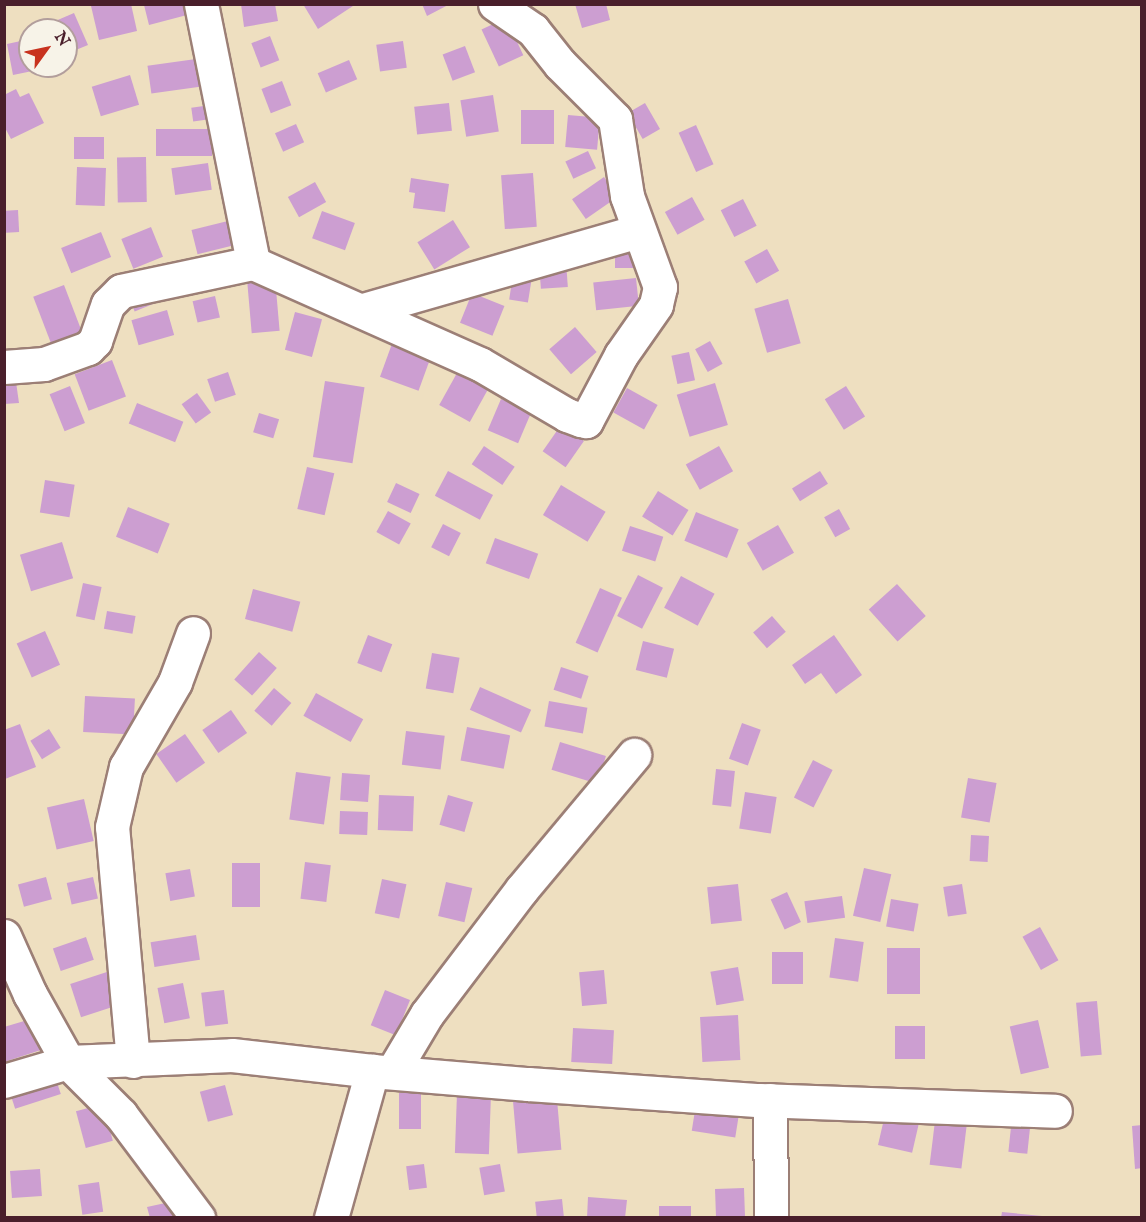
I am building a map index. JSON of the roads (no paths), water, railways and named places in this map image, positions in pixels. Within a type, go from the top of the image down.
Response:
[{"type":"street","points":[[201,4],[253,263]]},
{"type":"street","points":[[4,367],[44,364],[88,348],[95,341],[108,304],[121,291],[253,263],[480,364],[567,415],[581,420],[588,416],[586,421],[621,355],[656,305],[660,287],[627,196],[615,119],[560,64],[533,30],[495,4]]},
{"type":"street","points":[[363,310],[638,231]]},
{"type":"street","points":[[133,1061],[111,827],[126,767],[174,682],[194,633]]},
{"type":"street","points":[[331,1218],[383,1071],[522,890],[634,755]]},
{"type":"street","points":[[4,936],[30,994],[68,1062],[121,1115],[198,1218]]},
{"type":"street","points":[[4,1081],[68,1062],[232,1056],[528,1084],[770,1100],[1055,1111]]},
{"type":"street","points":[[770,1100],[771,1218]]}]
